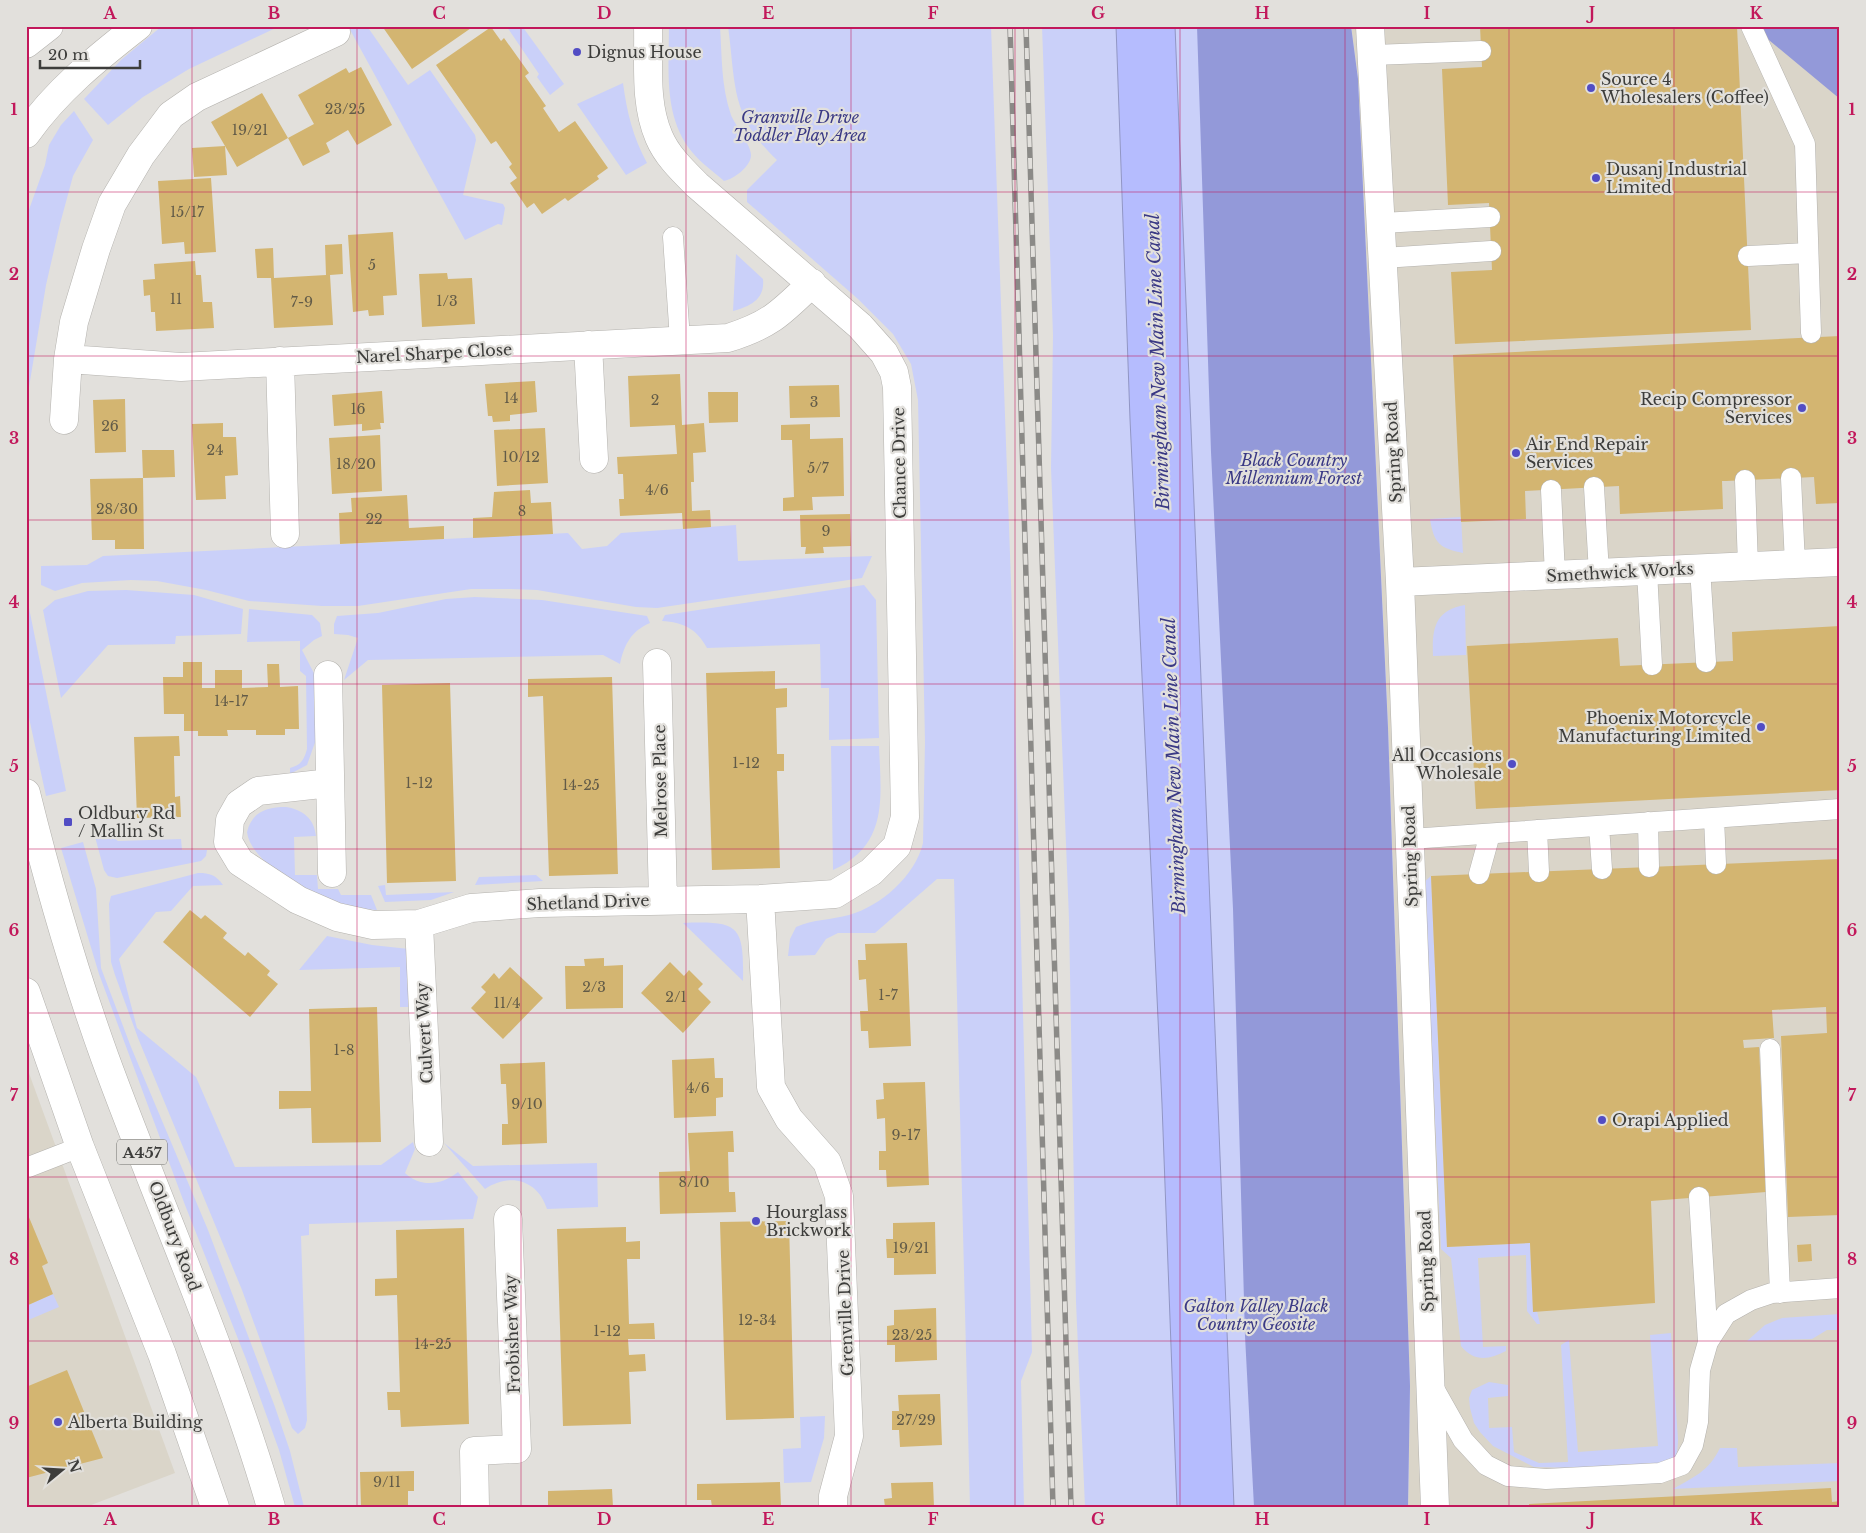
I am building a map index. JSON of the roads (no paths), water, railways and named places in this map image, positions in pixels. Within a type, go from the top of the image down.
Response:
[{"type":"street","points":[[26,44],[49,26]]},
{"type":"street","points":[[26,134],[40,114],[92,62],[138,26]]},
{"type":"street","name":"Chance Drive","points":[[648,26],[650,105],[659,137],[675,162],[697,185],[860,326],[884,352],[894,372],[897,388],[905,817],[897,846],[871,872],[854,885],[835,894],[760,899]]},
{"type":"street","name":"Spring Road","points":[[1370,26],[1400,582],[1435,1507]]},
{"type":"street","points":[[64,420],[68,359],[74,322],[112,204],[141,155],[171,115],[197,97],[336,32]]},
{"type":"street","name":"Narel Sharpe Close","points":[[68,359],[182,367],[728,338],[754,330],[776,318],[812,283]]},
{"type":"street","points":[[588,345],[594,459]]},
{"type":"street","points":[[280,361],[285,534]]},
{"type":"street","name":"Smethwick Works","points":[[1400,582],[1840,562]]},
{"type":"street","name":"Melrose Place","points":[[657,663],[663,900]]},
{"type":"street","points":[[328,675],[332,872]]},
{"type":"street","name":"Shetland Drive","points":[[330,783],[258,791],[238,804],[230,820],[228,842],[240,862],[298,900],[337,917],[373,924],[419,924],[471,908],[540,903],[760,899]]},
{"type":"street","name":"Oldbury Road","points":[[26,793],[71,955],[105,1058],[199,1296],[251,1436],[271,1507]]},
{"type":"street","name":"Grenville Drive","points":[[760,899],[771,1088],[789,1119],[827,1162],[839,1196],[849,1436],[832,1496],[833,1507]]},
{"type":"street","name":"Culvert Way","points":[[419,924],[429,1142]]},
{"type":"street","points":[[26,992],[80,1147],[162,1354],[215,1507]]},
{"type":"street","name":"Frobisher Way","points":[[475,1507],[474,1451],[517,1449],[508,1219]]},
{"type":"lane","points":[[1751,26],[1805,144],[1811,333]]},
{"type":"lane","points":[[1373,55],[1481,51]]},
{"type":"lane","points":[[1382,223],[1490,217]]},
{"type":"lane","points":[[672,237],[680,340]]},
{"type":"lane","points":[[1383,258],[1491,251]]},
{"type":"lane","points":[[1748,256],[1808,253]]},
{"type":"lane","points":[[1791,478],[1795,564]]},
{"type":"lane","points":[[1745,480],[1748,566]]},
{"type":"lane","points":[[1594,488],[1599,573]]},
{"type":"lane","points":[[1551,490],[1556,575]]},
{"type":"lane","points":[[1700,568],[1706,662]]},
{"type":"lane","points":[[1647,571],[1652,665]]},
{"type":"lane","points":[[1410,839],[1840,809]]},
{"type":"lane","points":[[1714,818],[1716,864]]},
{"type":"lane","points":[[1648,822],[1649,867]]},
{"type":"lane","points":[[1599,826],[1602,869]]},
{"type":"lane","points":[[1537,830],[1540,872]]},
{"type":"lane","points":[[1479,874],[1490,834]]},
{"type":"lane","points":[[1770,1049],[1780,1293]]},
{"type":"lane","points":[[26,1168],[80,1147]]},
{"type":"lane","points":[[1699,1197],[1708,1342]]},
{"type":"lane","points":[[1431,1383],[1463,1440],[1486,1465],[1508,1476],[1546,1479],[1660,1473],[1682,1466],[1694,1445],[1698,1422],[1700,1370],[1708,1342],[1726,1314],[1751,1300],[1780,1293],[1840,1288]]},
{"type":"water","name":"Birmingham New Main Line Canal","points":[[1116,26],[1175,26],[1234,1507],[1177,1507],[1162,1104],[1130,419]]},
{"type":"railway","points":[[1010,26],[1053,1507]]},
{"type":"railway","points":[[1026,26],[1071,1507]]},
{"type":"place","name":"Dignus House","points":[[577,52]]},
{"type":"place","name":"Source 4 Wholesalers (Coffee)","points":[[1591,88]]},
{"type":"place","name":"Dusanj Industrial Limited","points":[[1596,178]]},
{"type":"place","name":"Recip Compressor Services","points":[[1802,408]]},
{"type":"place","name":"Air End Repair Services","points":[[1516,453]]},
{"type":"place","name":"Phoenix Motorcycle Manufacturing Limited","points":[[1761,727]]},
{"type":"place","name":"All Occasions Wholesale","points":[[1512,764]]},
{"type":"place","name":"Oldbury Rd / Mallin St","points":[[68,822]]},
{"type":"place","name":"Orapi Applied","points":[[1602,1120]]},
{"type":"place","name":"Hourglass Brickwork","points":[[756,1221]]},
{"type":"place","name":"Alberta Building","points":[[58,1422]]},
{"type":"park label","name":"Granville Drive Toddler Play Area","points":[[800,126]]},
{"type":"park label","name":"Black Country Millennium Forest","points":[[1294,469]]},
{"type":"park label","name":"Galton Valley Black Country Geosite","points":[[1256,1315]]}]
